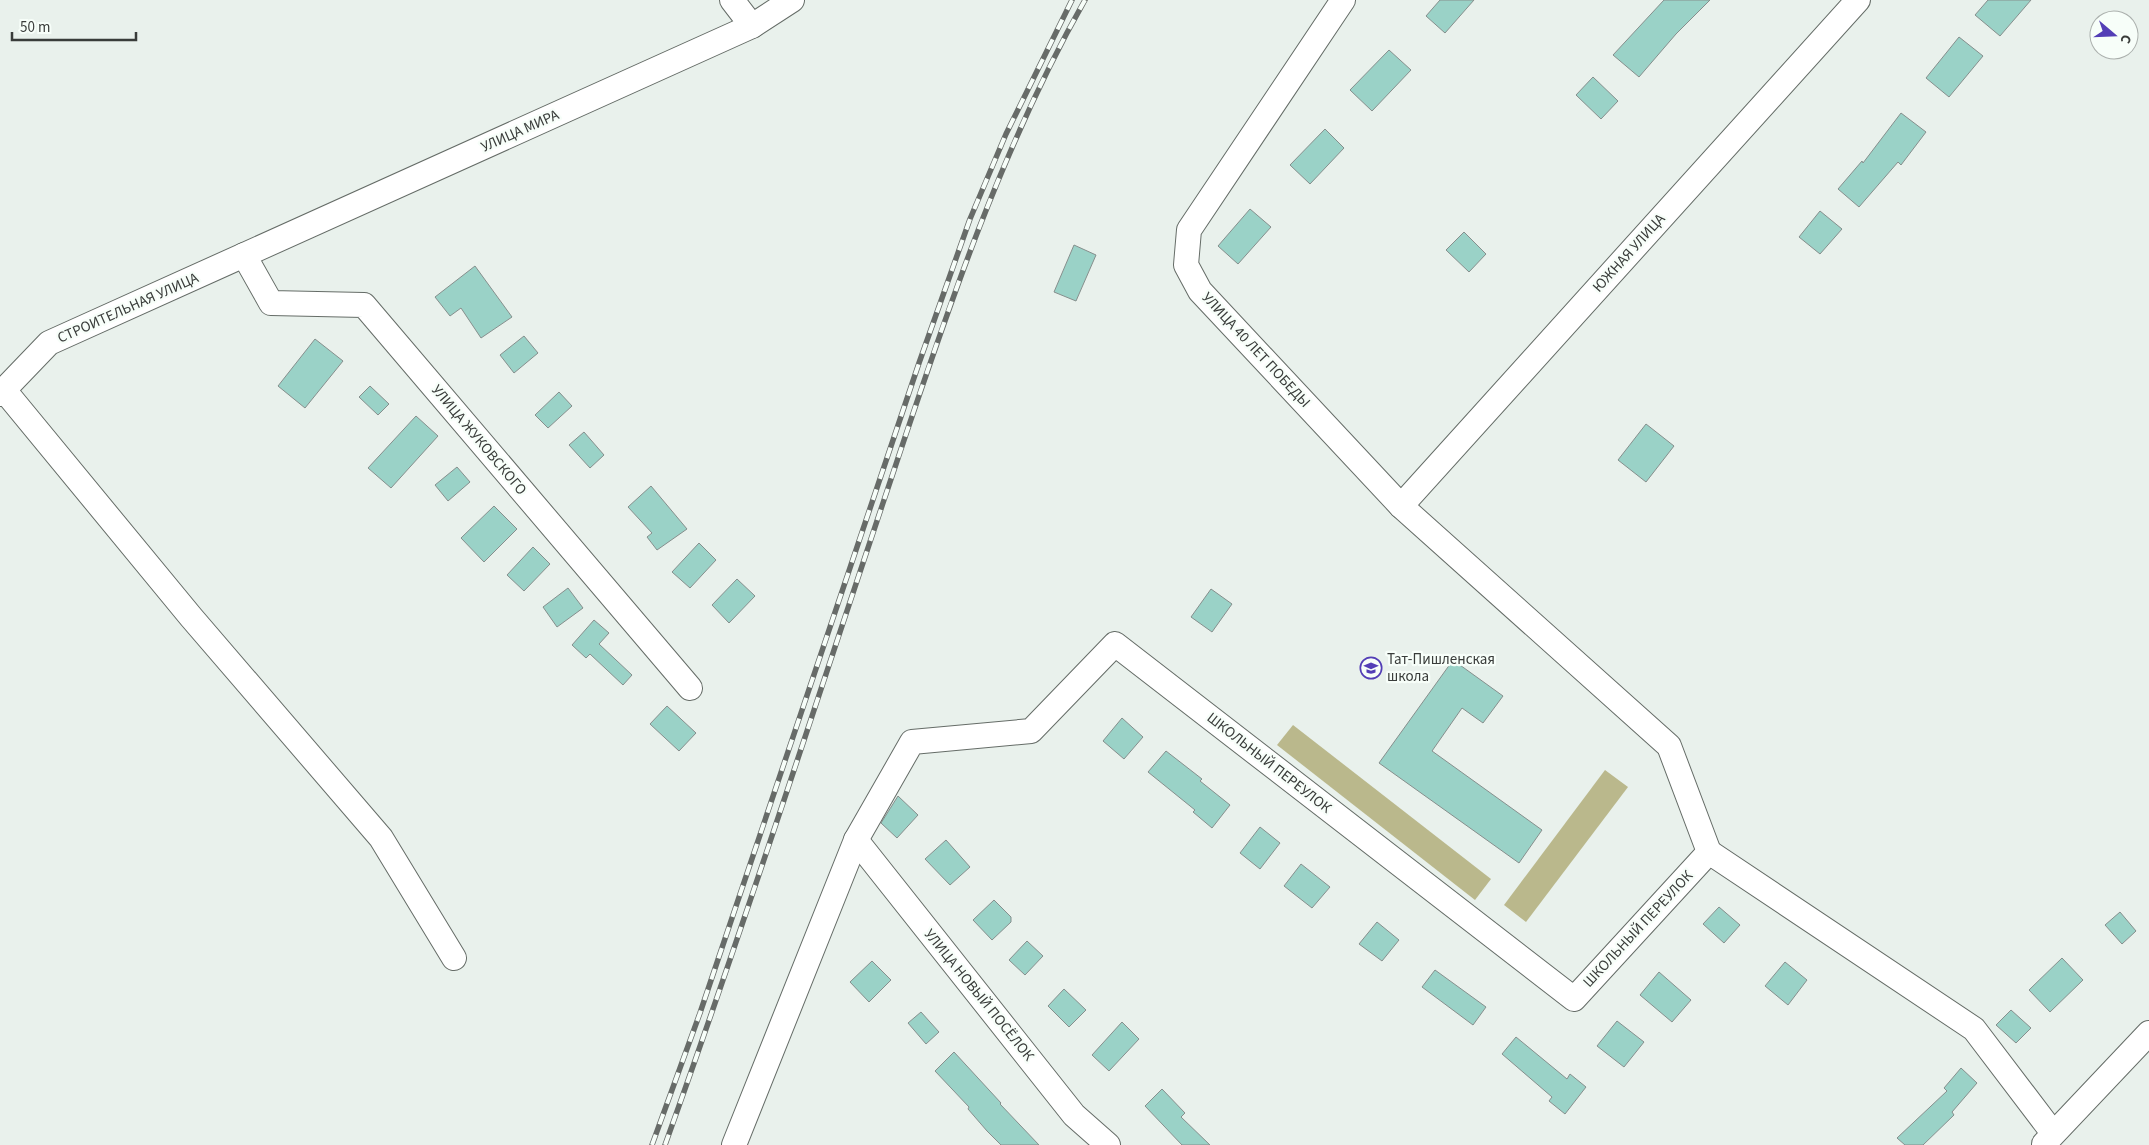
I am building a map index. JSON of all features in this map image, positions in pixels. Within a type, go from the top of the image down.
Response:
[{"type":"street","points":[[732,0],[752,26]]},
{"type":"street","name":"УЛИЦА МИРА","points":[[244,255],[752,26],[792,0]]},
{"type":"street","name":"УЛИЦА 40 ЛЕТ ПОБЕДЫ","points":[[1343,0],[1189,230],[1186,265],[1200,291],[1401,506],[1669,746],[1709,852]]},
{"type":"street","name":"ЮЖНАЯ УЛИЦА","points":[[1401,506],[1858,0]]},
{"type":"street","name":"СТРОИТЕЛЬНАЯ УЛИЦА","points":[[2,392],[49,344],[244,255]]},
{"type":"street","name":"УЛИЦА ЖУКОВСКОГО","points":[[244,255],[271,303],[364,305],[690,688]]},
{"type":"street","points":[[2,392],[191,617],[381,838],[454,958]]},
{"type":"street","name":"ШКОЛЬНЫЙ ПЕРЕУЛОК","points":[[856,840],[912,742],[1031,731],[1114,644],[1574,999],[1709,852]]},
{"type":"street","points":[[734,1145],[856,840]]},
{"type":"street","name":"УЛИЦА НОВЫЙ ПОСЁЛОК","points":[[856,840],[1074,1116],[1108,1145]]},
{"type":"street","points":[[1709,852],[1974,1029],[2048,1139],[2149,1033]]},
{"type":"shaded area","points":[[1293,725],[1491,879],[1475,900],[1277,745]]},
{"type":"shaded area","points":[[1605,770],[1628,787],[1526,922],[1504,905]]},
{"type":"building","points":[[1440,0],[1474,0],[1445,33],[1426,16]]},
{"type":"building","points":[[1664,0],[1710,0],[1676,34],[1639,77],[1613,55]]},
{"type":"building","points":[[1988,0],[2031,0],[2000,36],[1975,15]]},
{"type":"building","points":[[1959,37],[1983,56],[1949,97],[1926,78]]},
{"type":"building","points":[[1389,50],[1411,70],[1372,111],[1350,90]]},
{"type":"building","points":[[1593,77],[1618,101],[1601,119],[1576,95]]},
{"type":"building","points":[[1901,113],[1926,132],[1901,165],[1898,162],[1859,207],[1838,189],[1862,161],[1863,163]]},
{"type":"building","points":[[1325,129],[1344,148],[1310,184],[1290,165]]},
{"type":"building","points":[[1250,209],[1271,227],[1238,264],[1218,246]]},
{"type":"building","points":[[1820,211],[1842,229],[1820,254],[1799,237]]},
{"type":"building","points":[[1464,232],[1486,254],[1469,272],[1446,250]]},
{"type":"building","points":[[1074,245],[1096,255],[1076,301],[1054,292]]},
{"type":"building","points":[[475,266],[512,317],[481,338],[461,308],[450,316],[435,297]]},
{"type":"building","points":[[524,336],[538,353],[514,373],[500,355]]},
{"type":"building","points":[[315,339],[343,361],[305,408],[278,386]]},
{"type":"building","points":[[370,386],[389,404],[378,415],[359,397]]},
{"type":"building","points":[[559,392],[572,406],[548,428],[535,415]]},
{"type":"building","points":[[416,416],[438,436],[391,488],[368,468]]},
{"type":"building","points":[[1646,424],[1674,446],[1646,482],[1618,460]]},
{"type":"building","points":[[584,432],[604,455],[590,468],[569,445]]},
{"type":"building","points":[[457,467],[470,482],[448,501],[435,485]]},
{"type":"building","points":[[651,486],[687,529],[657,550],[647,537],[652,533],[628,507]]},
{"type":"building","points":[[494,506],[517,529],[484,562],[461,538]]},
{"type":"building","points":[[699,543],[716,560],[690,588],[672,572]]},
{"type":"building","points":[[533,547],[550,564],[524,591],[507,575]]},
{"type":"building","points":[[737,579],[755,596],[729,623],[712,605]]},
{"type":"building","points":[[568,588],[583,608],[557,627],[543,607]]},
{"type":"building","points":[[1211,589],[1232,604],[1212,632],[1191,617]]},
{"type":"building","points":[[594,620],[609,633],[599,644],[632,675],[623,685],[590,654],[586,658],[572,645]]},
{"type":"building","points":[[1453,660],[1503,696],[1483,723],[1462,708],[1432,751],[1542,830],[1519,863],[1379,763]]},
{"type":"building","points":[[667,706],[696,733],[679,751],[650,724]]},
{"type":"building","points":[[1122,718],[1143,737],[1124,759],[1103,741]]},
{"type":"building","points":[[1166,751],[1202,779],[1200,781],[1230,805],[1212,828],[1193,812],[1195,810],[1148,772]]},
{"type":"building","points":[[898,796],[918,815],[897,838],[881,823]]},
{"type":"building","points":[[1260,827],[1280,843],[1260,869],[1240,853]]},
{"type":"building","points":[[946,840],[970,867],[950,885],[925,859]]},
{"type":"building","points":[[1301,864],[1330,887],[1312,908],[1284,886]]},
{"type":"building","points":[[994,900],[1011,917],[1011,922],[992,940],[973,920]]},
{"type":"building","points":[[1719,907],[1740,925],[1724,943],[1703,924]]},
{"type":"building","points":[[2120,912],[2136,931],[2122,944],[2105,925]]},
{"type":"building","points":[[1377,922],[1399,940],[1382,961],[1359,944]]},
{"type":"building","points":[[1027,941],[1043,956],[1025,975],[1009,960]]},
{"type":"building","points":[[2062,958],[2083,980],[2050,1012],[2029,990]]},
{"type":"building","points":[[872,961],[891,980],[869,1002],[850,982]]},
{"type":"building","points":[[1785,962],[1807,980],[1788,1005],[1765,986]]},
{"type":"building","points":[[1435,970],[1486,1007],[1473,1025],[1422,987]]},
{"type":"building","points":[[1659,972],[1691,1000],[1672,1022],[1640,995]]},
{"type":"building","points":[[1064,989],[1086,1010],[1069,1027],[1048,1006]]},
{"type":"building","points":[[2011,1010],[2031,1028],[2016,1043],[1996,1025]]},
{"type":"building","points":[[921,1012],[939,1032],[926,1044],[908,1023]]},
{"type":"building","points":[[1617,1021],[1644,1042],[1624,1067],[1597,1046]]},
{"type":"building","points":[[1122,1022],[1139,1039],[1109,1071],[1092,1055]]},
{"type":"building","points":[[1516,1037],[1567,1079],[1570,1074],[1586,1087],[1565,1114],[1549,1101],[1552,1097],[1502,1054]]},
{"type":"building","points":[[954,1052],[1039,1145],[1001,1145],[987,1131],[968,1109],[969,1107],[935,1071]]},
{"type":"building","points":[[1961,1068],[1977,1083],[1952,1112],[1954,1115],[1923,1145],[1905,1145],[1897,1138],[1947,1091],[1944,1088]]},
{"type":"building","points":[[1162,1089],[1185,1113],[1181,1117],[1210,1145],[1182,1145],[1145,1106]]},
{"type":"railway","points":[[652,1145],[700,1013],[919,363],[970,219],[1006,134],[1072,0]]},
{"type":"railway","points":[[665,1145],[749,904],[905,436],[972,245],[1024,120],[1085,0]]},
{"type":"place","name":"Тат-Пишленская школа","points":[[1371,668]]}]
